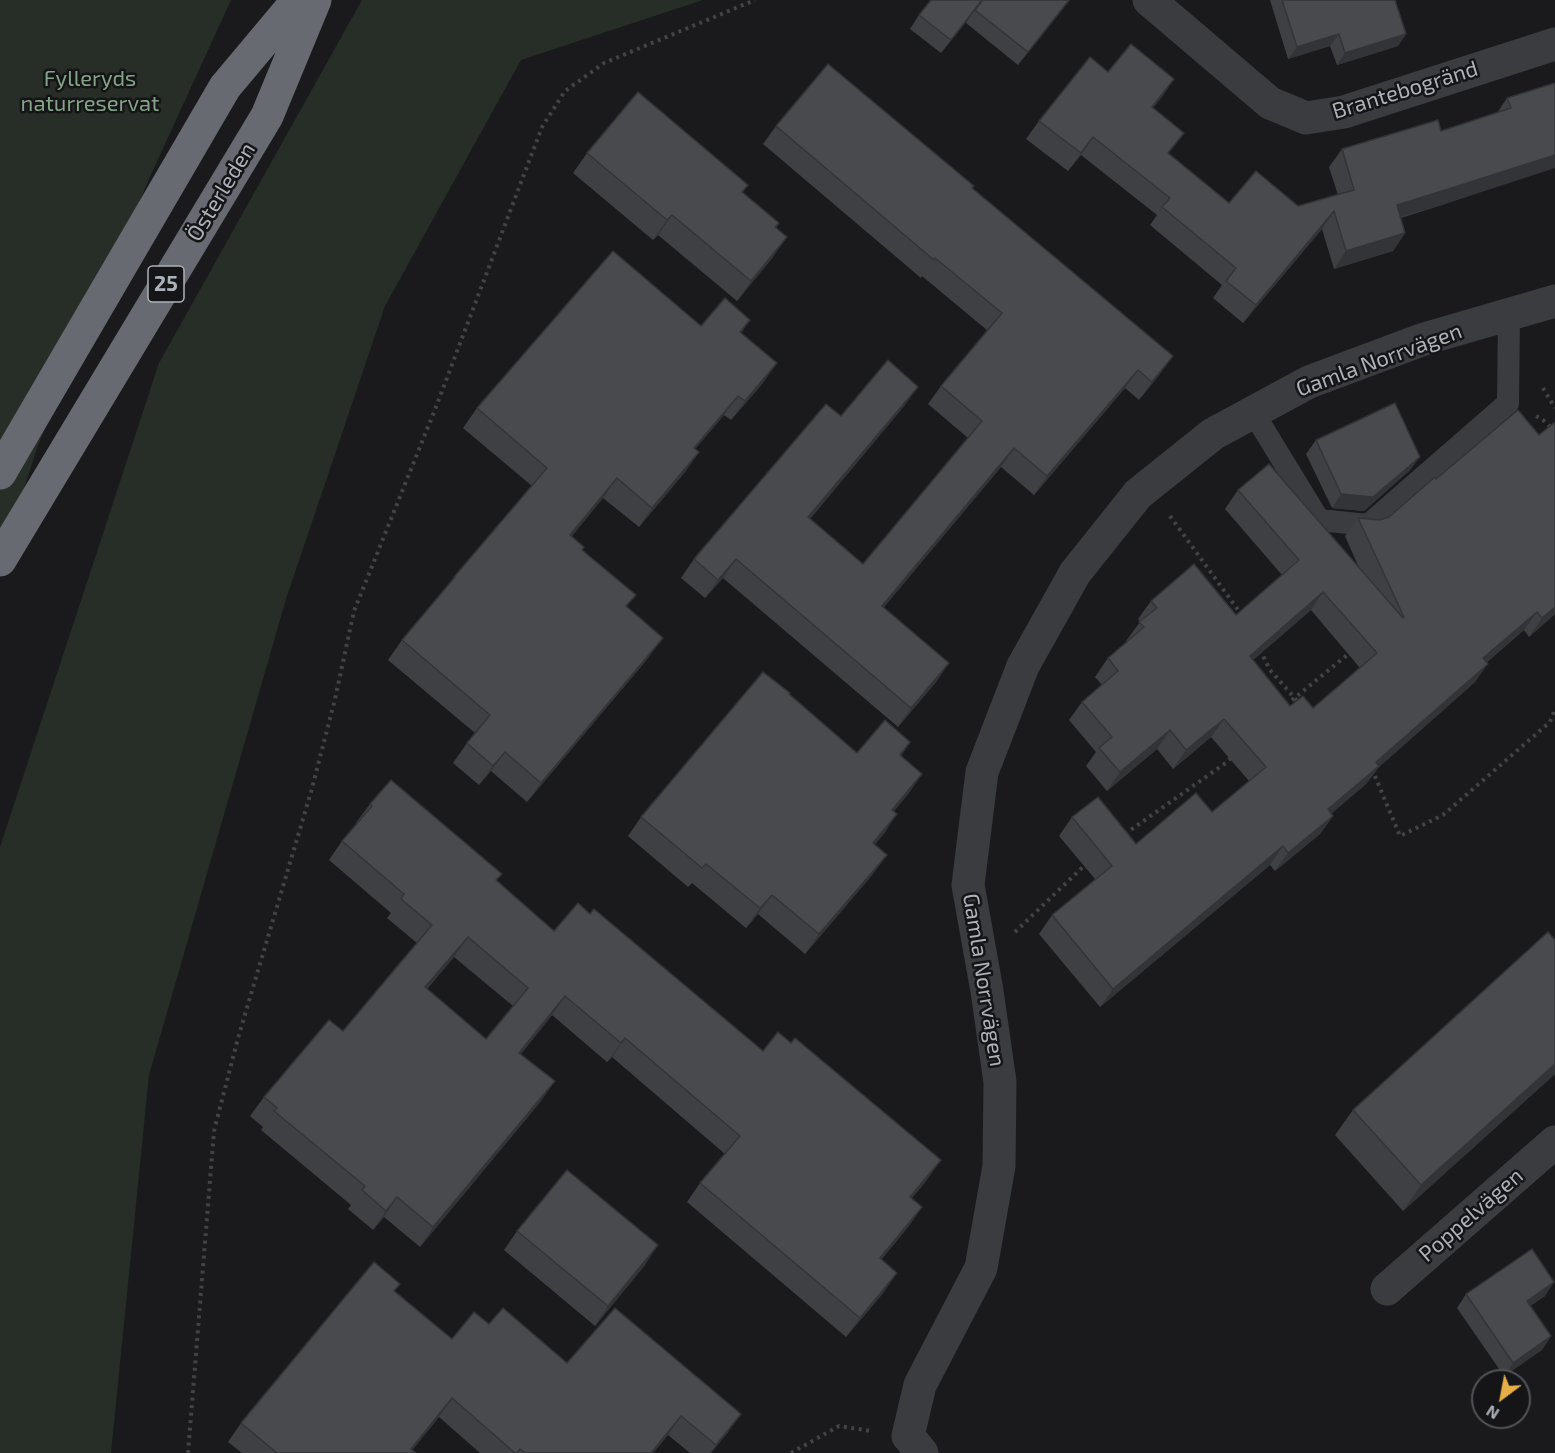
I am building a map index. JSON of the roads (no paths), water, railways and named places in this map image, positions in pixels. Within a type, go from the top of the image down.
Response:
[{"type":"highway","name":"25","points":[[0,473],[225,87],[298,0]]},
{"type":"highway","name":"Österleden","points":[[0,560],[267,116],[315,0]]},
{"type":"street","name":"Brantebogränd","points":[[1149,0],[1270,103],[1306,118],[1344,112],[1555,44]]},
{"type":"street","name":"Gamla Norrvägen","points":[[915,1444],[920,1385],[981,1268],[999,1166],[1000,1082],[968,885],[982,772],[1023,666],[1075,573],[1138,494],[1213,434],[1309,382],[1424,339],[1555,302]]},
{"type":"street","name":"Poppelvägen","points":[[1387,1289],[1555,1142]]},
{"type":"lane","points":[[1253,412],[1319,520],[1368,525],[1508,403],[1509,315]]},
{"type":"park label","name":"Fylleryds naturreservat","points":[[90,92]]}]
